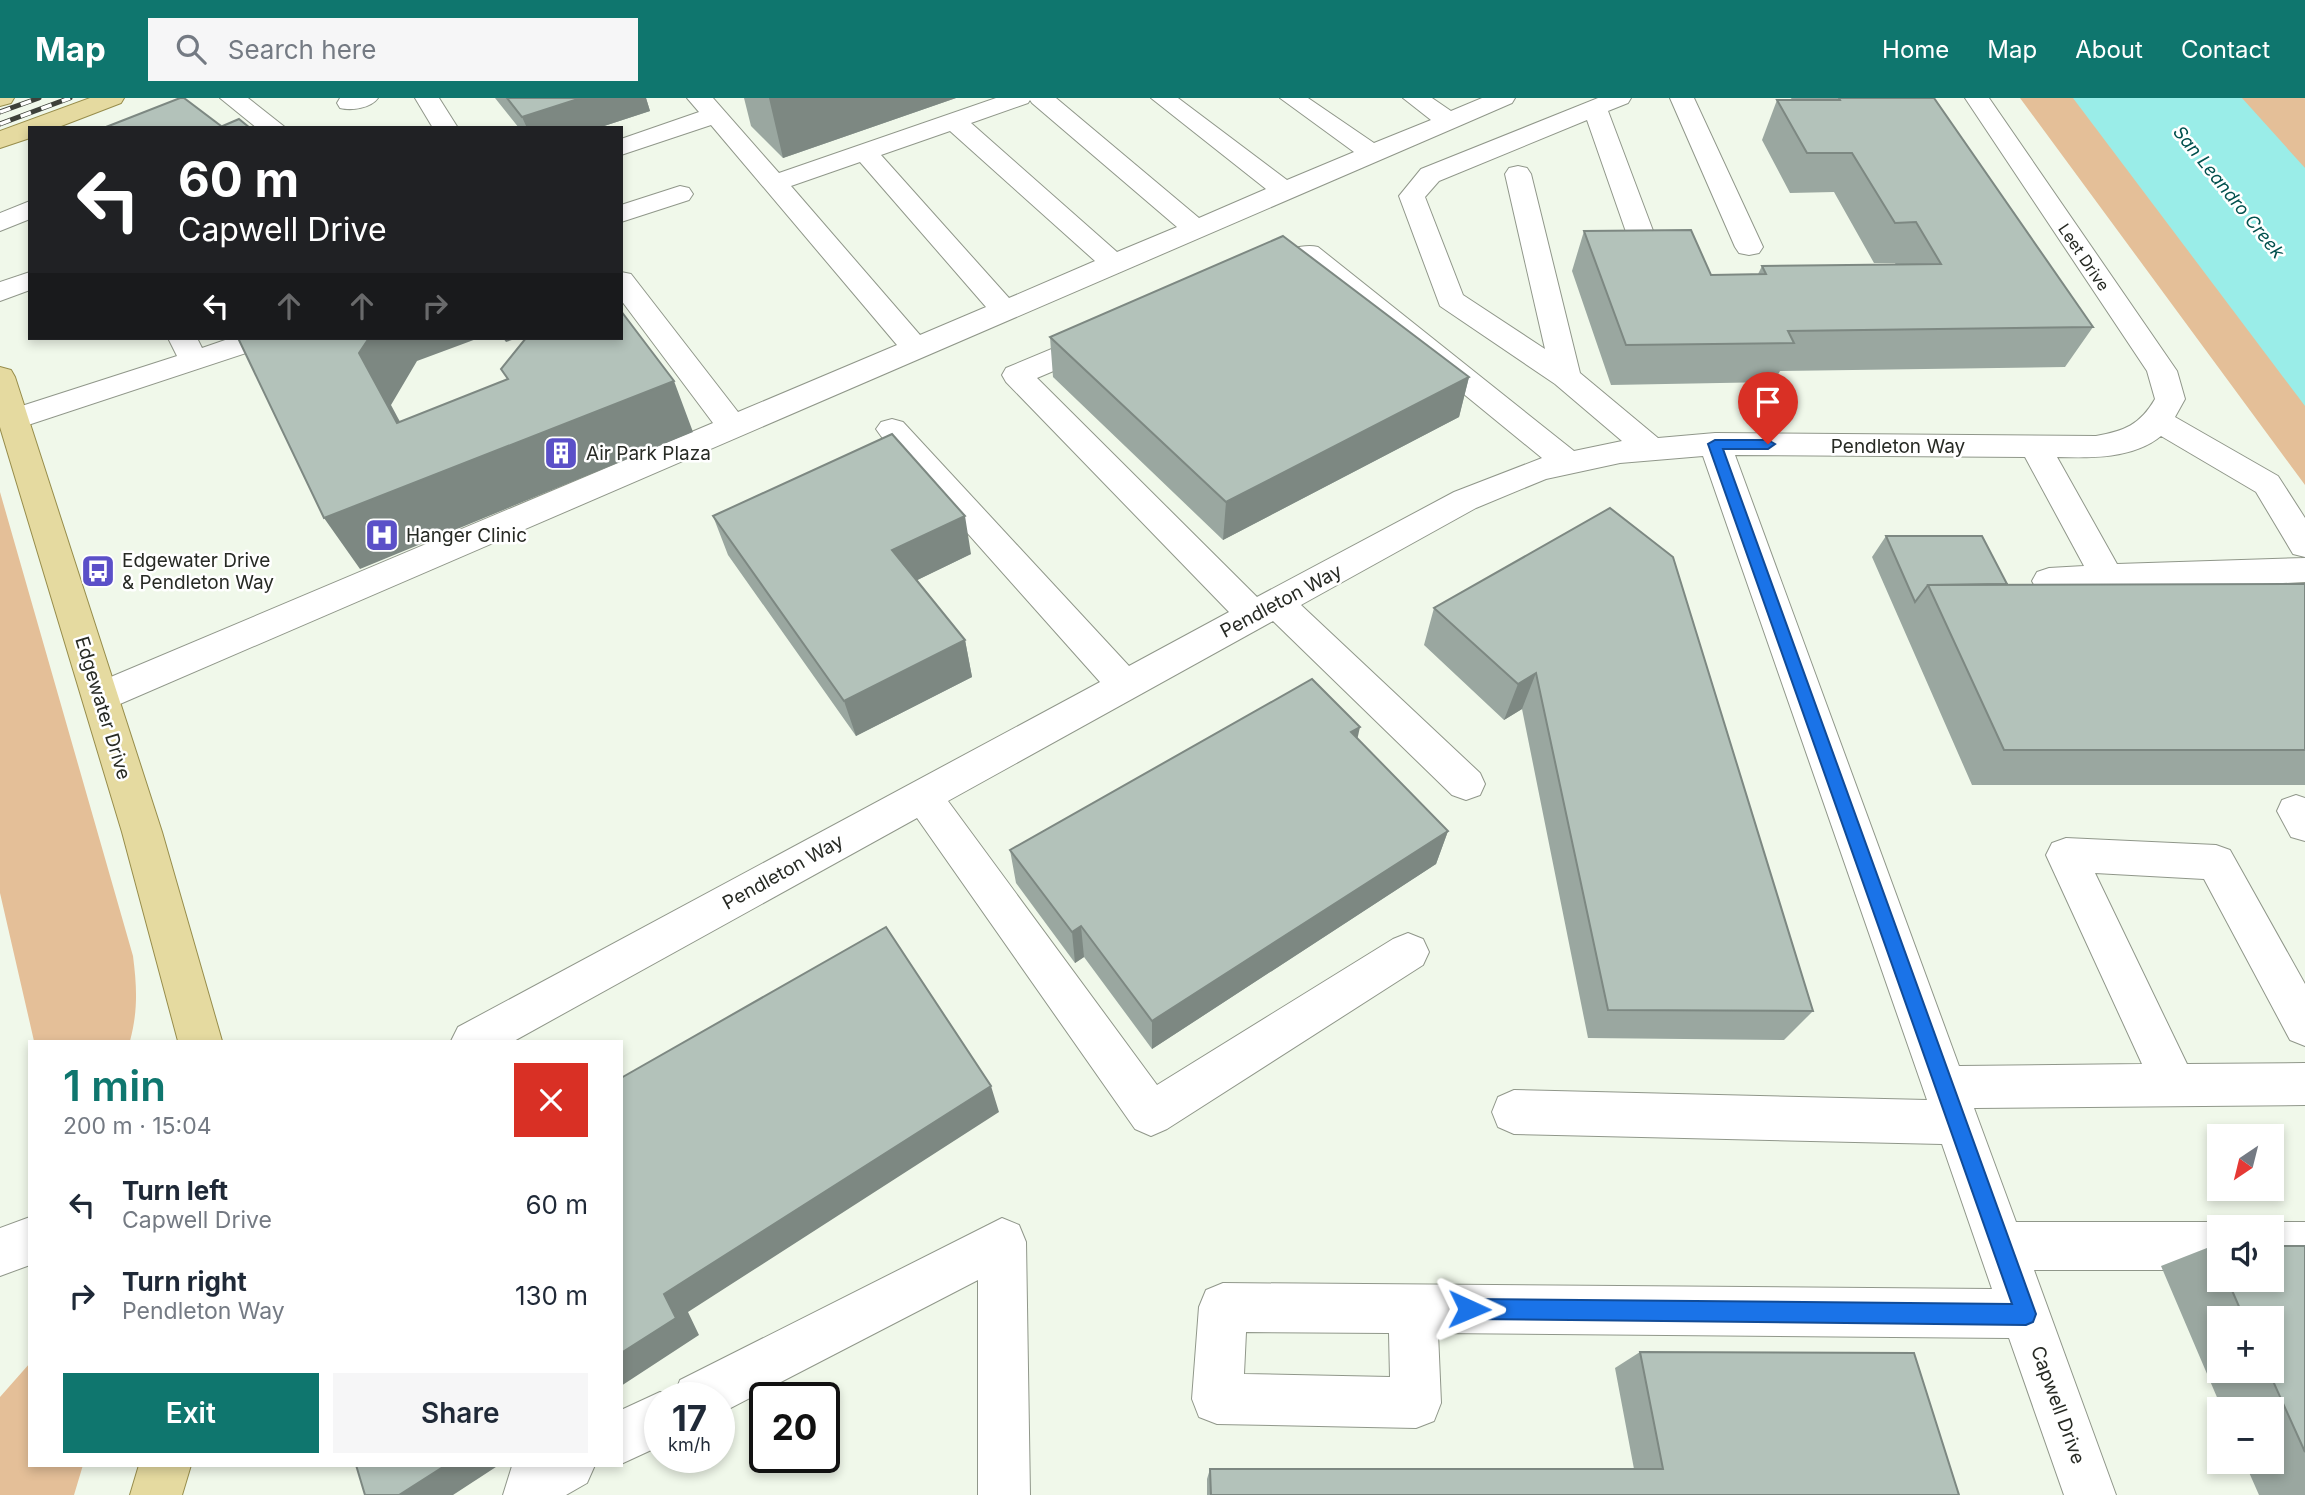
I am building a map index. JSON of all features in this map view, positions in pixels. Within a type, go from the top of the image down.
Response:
[{"type":"main road","points":[[36,126],[112,98]]},
{"type":"main road","points":[[0,140],[28,129]]},
{"type":"main road","name":"Edgewater Drive","points":[[0,377],[7,421],[100,697],[200,1040]]},
{"type":"main road","points":[[156,1495],[164,1467]]},
{"type":"street","points":[[232,98],[271,126]]},
{"type":"street","points":[[428,98],[445,126]]},
{"type":"street","points":[[774,183],[1019,98]]},
{"type":"street","points":[[1041,98],[1196,229]]},
{"type":"street","points":[[1163,98],[1284,191]]},
{"type":"street","points":[[1292,98],[1373,154]]},
{"type":"street","points":[[1415,98],[1450,121]]},
{"type":"street","points":[[100,697],[1503,98]]},
{"type":"street","points":[[1682,98],[1749,247]]},
{"type":"street","name":"Leet Drive","points":[[1977,98],[2162,371],[2170,399],[2159,421]]},
{"type":"street","points":[[1647,252],[1607,103],[1430,175],[1412,196],[1450,300],[1566,377],[1652,450]]},
{"type":"street","points":[[623,146],[708,107],[916,349]]},
{"type":"street","points":[[954,121],[1114,264]]},
{"type":"street","points":[[865,152],[1005,310]]},
{"type":"street","points":[[1518,174],[1566,377]]},
{"type":"street","points":[[623,213],[680,194]]},
{"type":"street","points":[[0,223],[28,210]]},
{"type":"street","points":[[1232,285],[1308,253],[1568,463]]},
{"type":"street","points":[[0,292],[28,281]]},
{"type":"street","points":[[623,283],[733,427]]},
{"type":"street","points":[[1130,327],[1017,374],[1265,609],[1466,784]]},
{"type":"street","points":[[7,421],[189,349],[247,340]]},
{"type":"street","points":[[2159,421],[2267,484],[2305,545]]},
{"type":"street","name":"Pendleton Way","points":[[475,1040],[1465,500],[1538,470],[1620,452],[1715,444],[2096,447],[2140,438],[2159,421]]},
{"type":"street","points":[[892,429],[1125,685]]},
{"type":"street","name":"Capwell Drive","points":[[1715,444],[2090,1495]]},
{"type":"street","points":[[2035,446],[2107,577]]},
{"type":"street","points":[[2049,581],[2305,570]]},
{"type":"street","points":[[923,796],[1151,1114],[1408,952]]},
{"type":"street","points":[[2174,1084],[2066,855],[2216,862],[2305,1026]]},
{"type":"street","points":[[1514,1112],[1951,1105],[2174,1084],[2305,1084]]},
{"type":"street","points":[[0,1252],[28,1242]]},
{"type":"street","points":[[729,1382],[1002,1242],[1004,1495]]},
{"type":"street","points":[[2001,1246],[2207,1246]]},
{"type":"street","points":[[2284,1246],[2305,1246]]},
{"type":"street","points":[[1413,1309],[2026,1314]]},
{"type":"street","points":[[623,1437],[644,1426]]},
{"type":"street","points":[[529,1495],[531,1485],[565,1467]]},
{"type":"shaded area","points":[[2020,98],[2305,98],[2305,485]]},
{"type":"shaded area","points":[[0,492],[133,956],[136,999],[130,1040],[34,1040],[0,893]]},
{"type":"shaded area","points":[[28,1365],[28,1467],[82,1467],[74,1495],[0,1495],[0,1397]]},
{"type":"water","name":"San Leandro Creek","points":[[2073,98],[2242,98],[2305,168],[2305,406]]},
{"type":"building","points":[[184,98],[221,126],[109,126]]},
{"type":"building","points":[[507,98],[581,98],[522,117]]},
{"type":"building","points":[[1839,98],[1934,98],[2093,327],[1788,331],[1794,343],[1626,345],[1584,231],[1691,230],[1711,275],[1766,274],[1762,266],[1941,264],[1916,222],[1895,223],[1852,153],[1807,153],[1777,100],[1840,100]]},
{"type":"building","points":[[239,119],[248,126],[223,126]]},
{"type":"building","points":[[1283,236],[1469,377],[1226,502],[1050,337]]},
{"type":"building","points":[[623,314],[674,381],[324,518],[239,340],[368,340],[359,353],[397,423],[508,379],[501,369],[524,340],[623,340]]},
{"type":"building","points":[[892,434],[965,516],[892,550],[965,640],[844,701],[713,516]]},
{"type":"building","points":[[1610,508],[1673,557],[1813,1011],[1608,1010],[1536,673],[1518,684],[1434,608]]},
{"type":"building","points":[[1886,536],[1982,536],[2007,584],[1928,585],[1915,602]]},
{"type":"building","points":[[2305,584],[2305,750],[2004,750],[1928,585]]},
{"type":"building","points":[[1312,679],[1360,727],[1351,732],[1448,831],[1152,1021],[1081,926],[1072,932],[1010,850]]},
{"type":"building","points":[[886,927],[991,1086],[664,1294],[676,1318],[623,1352],[623,1077]]},
{"type":"building","points":[[2284,1246],[2305,1246],[2305,1452],[2284,1405],[2284,1397],[2280,1397],[2274,1383],[2284,1383],[2284,1306],[2239,1306],[2233,1292],[2284,1292]]},
{"type":"building","points":[[1640,1352],[1914,1353],[1959,1495],[1211,1495],[1210,1469],[1663,1469]]},
{"type":"building","points":[[357,1467],[443,1467],[399,1495],[365,1495]]},
{"type":"railway","points":[[0,112],[39,98]]},
{"type":"railway","points":[[0,124],[70,98]]},
{"type":"place","name":"Air Park Plaza","points":[[561,453]]},
{"type":"place","name":"Hanger Clinic","points":[[382,535]]},
{"type":"place","name":"Edgewater Drive & Pendleton Way","points":[[98,571]]},
{"type":"route","points":[[1469,1309],[2026,1314],[1715,444],[1768,444]]}]
